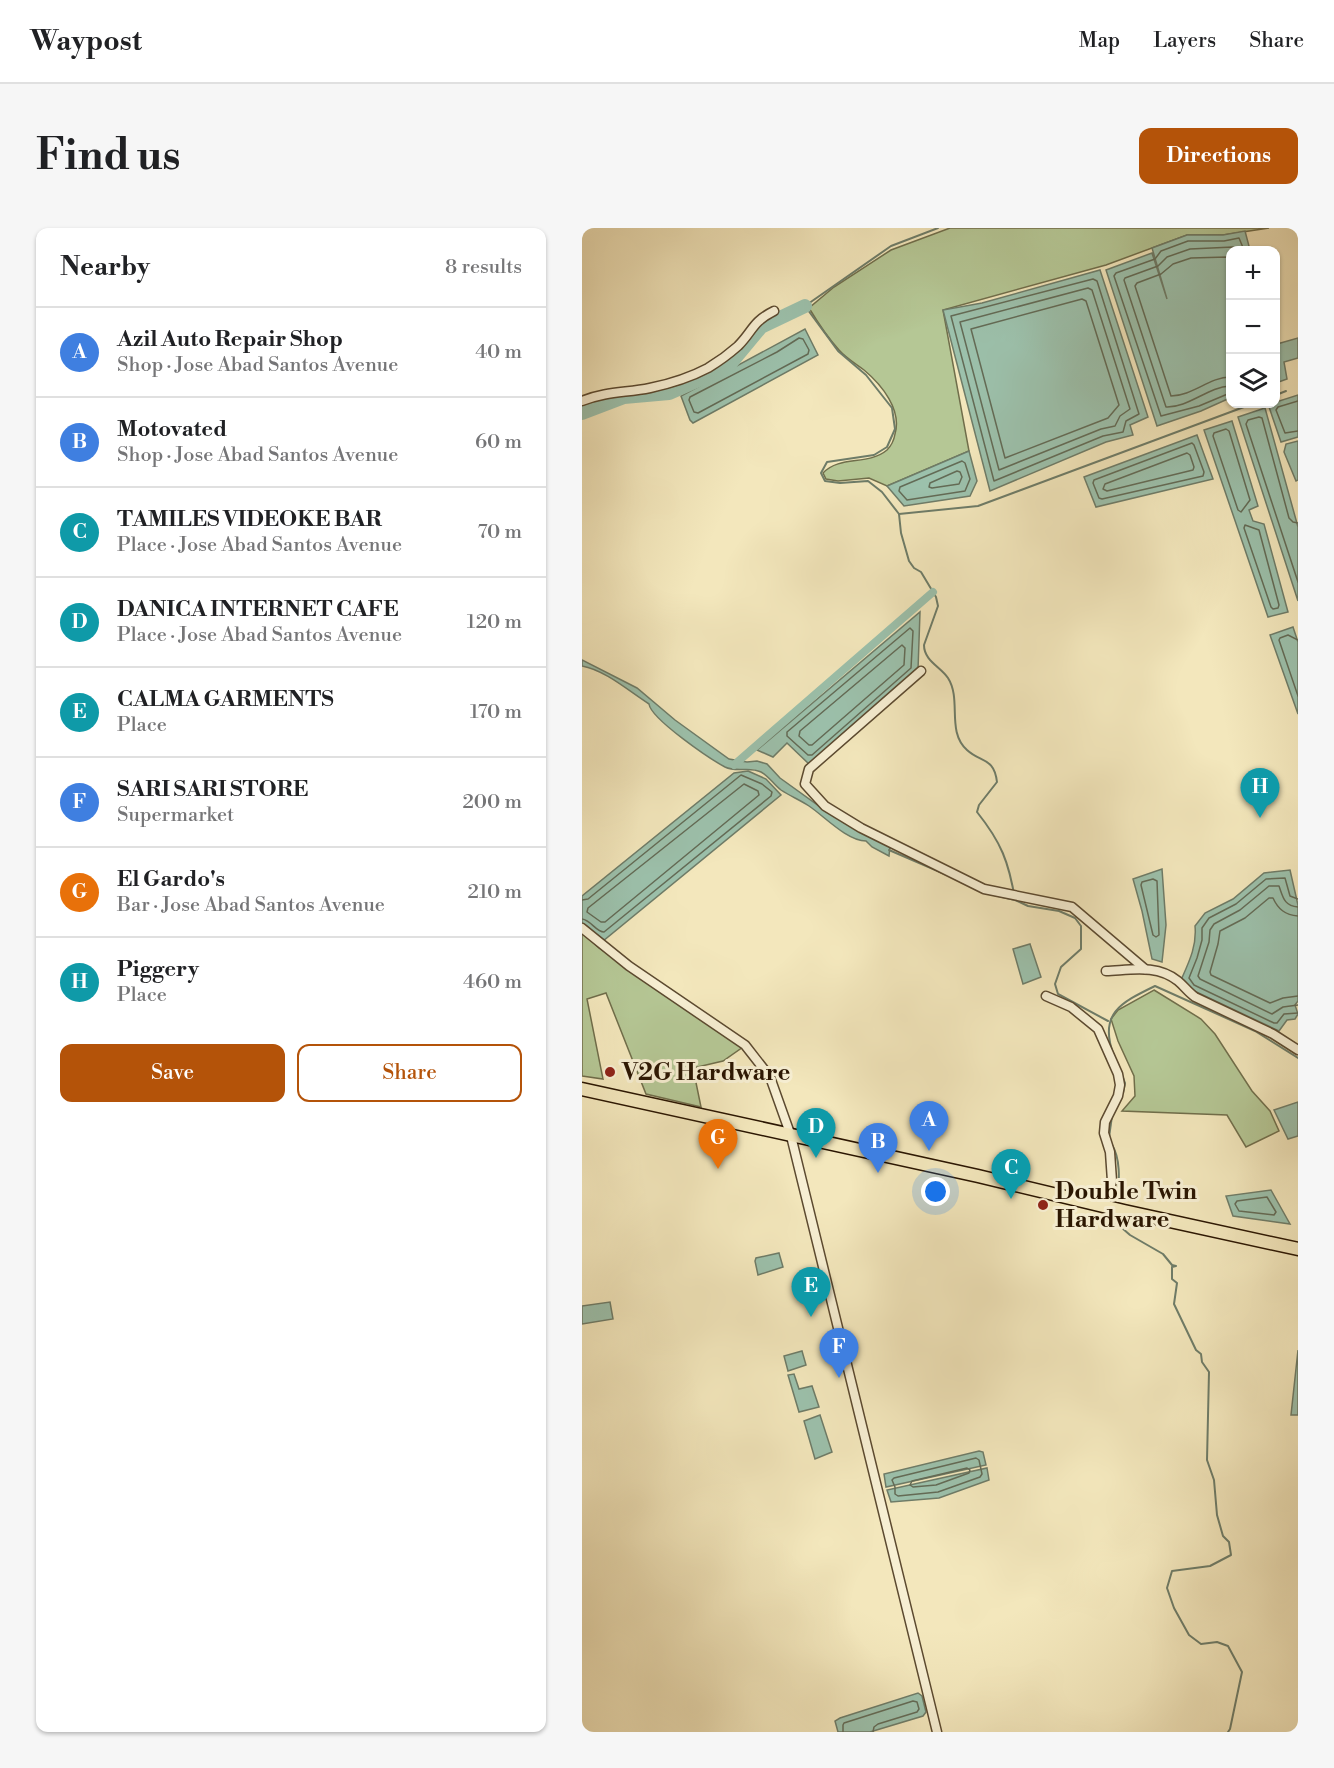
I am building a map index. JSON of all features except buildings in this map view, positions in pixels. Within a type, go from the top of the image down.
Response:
[{"type":"highway","points":[[582,1089],[1298,1249]]},
{"type":"street","points":[[582,401],[601,393],[651,388],[697,373],[720,361],[739,345],[762,316],[774,311]]},
{"type":"street","points":[[921,671],[809,769],[805,783],[825,806],[861,828],[984,889],[1072,907],[1145,969]]},
{"type":"street","points":[[582,928],[629,966],[745,1045],[770,1077],[790,1136],[937,1732]]},
{"type":"street","points":[[1106,971],[1161,970],[1180,982],[1185,990],[1195,997],[1273,1034],[1298,1050]]},
{"type":"street","points":[[1046,996],[1071,1006],[1098,1029],[1118,1074],[1120,1085],[1118,1096],[1105,1122],[1104,1133],[1110,1152],[1112,1181],[1108,1197],[1102,1206]]},
{"type":"shaded area","points":[[950,228],[1269,228],[1223,235],[1187,235],[1106,265],[943,310],[969,451],[887,486],[869,478],[838,481],[826,479],[823,473],[838,464],[871,458],[887,450],[895,436],[896,416],[884,391],[871,376],[839,350],[809,308],[834,287],[891,250]]},
{"type":"shaded area","points":[[582,932],[599,948],[743,1047],[723,1061],[693,1068],[701,1107],[646,1094],[606,993],[587,999],[603,1079],[582,1076]]},
{"type":"shaded area","points":[[1154,990],[1201,1019],[1215,1034],[1252,1091],[1270,1111],[1279,1131],[1246,1147],[1227,1115],[1122,1111],[1135,1096],[1134,1076],[1111,1019],[1118,1010]]},
{"type":"water","points":[[1245,231],[1249,246],[1226,246],[1226,400],[1157,426],[1106,270],[1152,253],[1167,299],[1152,248],[1187,235],[1223,235]]},
{"type":"water","points":[[1100,270],[1148,417],[1130,425],[1133,435],[1106,442],[990,491],[943,310],[982,303]]},
{"type":"water","points":[[805,329],[818,355],[693,423],[690,420],[681,396]]},
{"type":"water","points":[[1298,338],[1298,358],[1284,362],[1287,379],[1280,382],[1280,343]]},
{"type":"water","points":[[1298,395],[1298,437],[1281,442],[1269,408],[1280,408],[1280,401]]},
{"type":"water","points":[[1265,408],[1298,527],[1298,601],[1238,417]]},
{"type":"water","points":[[1232,421],[1258,506],[1249,510],[1253,521],[1264,524],[1288,612],[1268,617],[1204,430]]},
{"type":"water","points":[[1197,435],[1213,479],[1096,507],[1084,477]]},
{"type":"water","points":[[1298,441],[1298,480],[1296,481],[1284,452],[1286,444]]},
{"type":"water","points":[[969,451],[977,481],[970,496],[904,506],[887,486]]},
{"type":"water","points":[[920,612],[918,670],[810,765],[787,743],[773,757],[757,750]]},
{"type":"water","points":[[1293,627],[1298,642],[1298,714],[1270,635]]},
{"type":"water","points":[[582,660],[637,688],[675,720],[729,759],[767,764],[780,778],[826,811],[890,846],[889,856],[866,841],[844,833],[809,806],[781,790],[761,772],[730,769],[718,763],[670,728],[652,711],[649,704],[600,672],[582,666]]},
{"type":"water","points":[[748,771],[766,779],[781,795],[603,941],[582,924],[582,896],[734,773]]},
{"type":"water","points":[[1162,869],[1166,925],[1162,962],[1152,959],[1133,879]]},
{"type":"water","points":[[1290,870],[1298,905],[1298,1001],[1295,1005],[1298,1014],[1295,1019],[1287,1020],[1279,1031],[1190,989],[1181,980],[1194,947],[1195,926],[1205,913],[1233,899],[1264,873]]},
{"type":"water","points":[[1030,944],[1041,977],[1023,984],[1013,949]]},
{"type":"water","points":[[1298,1102],[1298,1136],[1288,1139],[1274,1110]]},
{"type":"water","points":[[1271,1190],[1290,1224],[1233,1216],[1226,1196]]},
{"type":"water","points":[[779,1253],[783,1267],[758,1275],[756,1258]]},
{"type":"water","points":[[610,1302],[613,1319],[582,1324],[582,1306]]},
{"type":"water","points":[[1298,1350],[1298,1415],[1291,1415]]},
{"type":"water","points":[[802,1351],[806,1365],[788,1371],[784,1356]]},
{"type":"water","points":[[794,1374],[799,1389],[812,1386],[819,1407],[799,1412],[788,1375]]},
{"type":"water","points":[[820,1415],[832,1452],[815,1459],[804,1421]]},
{"type":"water","points":[[979,1451],[983,1452],[986,1465],[886,1487],[884,1474]]},
{"type":"water","points":[[987,1468],[989,1480],[939,1498],[891,1502],[887,1490]]},
{"type":"water","points":[[918,1693],[922,1696],[926,1712],[923,1716],[870,1732],[838,1732],[835,1721],[840,1718]]},
{"type":"waterway","points":[[938,228],[891,246],[805,306],[838,351],[866,375],[892,408],[895,429],[887,447],[874,455],[827,462],[821,473],[825,481],[840,483],[868,481],[882,492],[899,514],[901,533],[909,561],[921,572],[936,597],[938,606],[924,645],[925,651],[930,660],[945,674],[952,687],[955,725],[961,742],[972,754],[990,764],[995,774],[997,782],[979,805],[977,812],[1003,853],[1015,900]]},
{"type":"waterway","points":[[582,413],[624,397],[669,393],[703,378],[731,363],[761,327],[805,306]]},
{"type":"waterway","points":[[1280,393],[1286,391]]},
{"type":"waterway","points":[[899,514],[978,506],[1241,408]]},
{"type":"waterway","points":[[734,765],[933,592]]},
{"type":"waterway","points":[[889,850],[947,875]]},
{"type":"waterway","points":[[985,893],[1015,900],[1028,906],[1059,911],[1075,918],[1081,926],[1081,949],[1061,967],[1055,984],[1058,994],[1108,1021]]},
{"type":"waterway","points":[[1114,1056],[1109,1030],[1115,1012],[1132,998],[1155,986],[1255,1031],[1298,1058]]},
{"type":"waterway","points":[[1122,1075],[1125,1083],[1123,1093]]},
{"type":"waterway","points":[[1109,1137],[1112,1116]]},
{"type":"waterway","points":[[1112,1145],[1118,1164],[1118,1199]]},
{"type":"waterway","points":[[1114,1221],[1130,1235],[1163,1254],[1172,1265],[1176,1266],[1172,1267],[1172,1279],[1177,1283],[1174,1304],[1209,1372],[1207,1460],[1214,1480],[1217,1515],[1223,1536],[1229,1542],[1231,1555],[1210,1566],[1172,1571],[1167,1588],[1174,1608],[1189,1635],[1201,1644],[1217,1642],[1228,1646],[1242,1672],[1228,1732]]},
{"type":"place","name":"Piggery","points":[[1260,818]]},
{"type":"place","name":"V2G Hardware","points":[[610,1072]]},
{"type":"place","name":"Azil Auto Repair Shop","points":[[929,1151]]},
{"type":"place","name":"DANICA INTERNET CAFE","points":[[816,1158]]},
{"type":"place","name":"El Gardo's","points":[[718,1169]]},
{"type":"place","name":"Motovated","points":[[878,1173]]},
{"type":"place","name":"TAMILES VIDEOKE BAR","points":[[1011,1199]]},
{"type":"place","name":"Double Twin Hardware","points":[[1043,1205]]},
{"type":"place","name":"CALMA GARMENTS","points":[[811,1317]]},
{"type":"place","name":"SARI SARI STORE","points":[[839,1378]]}]
